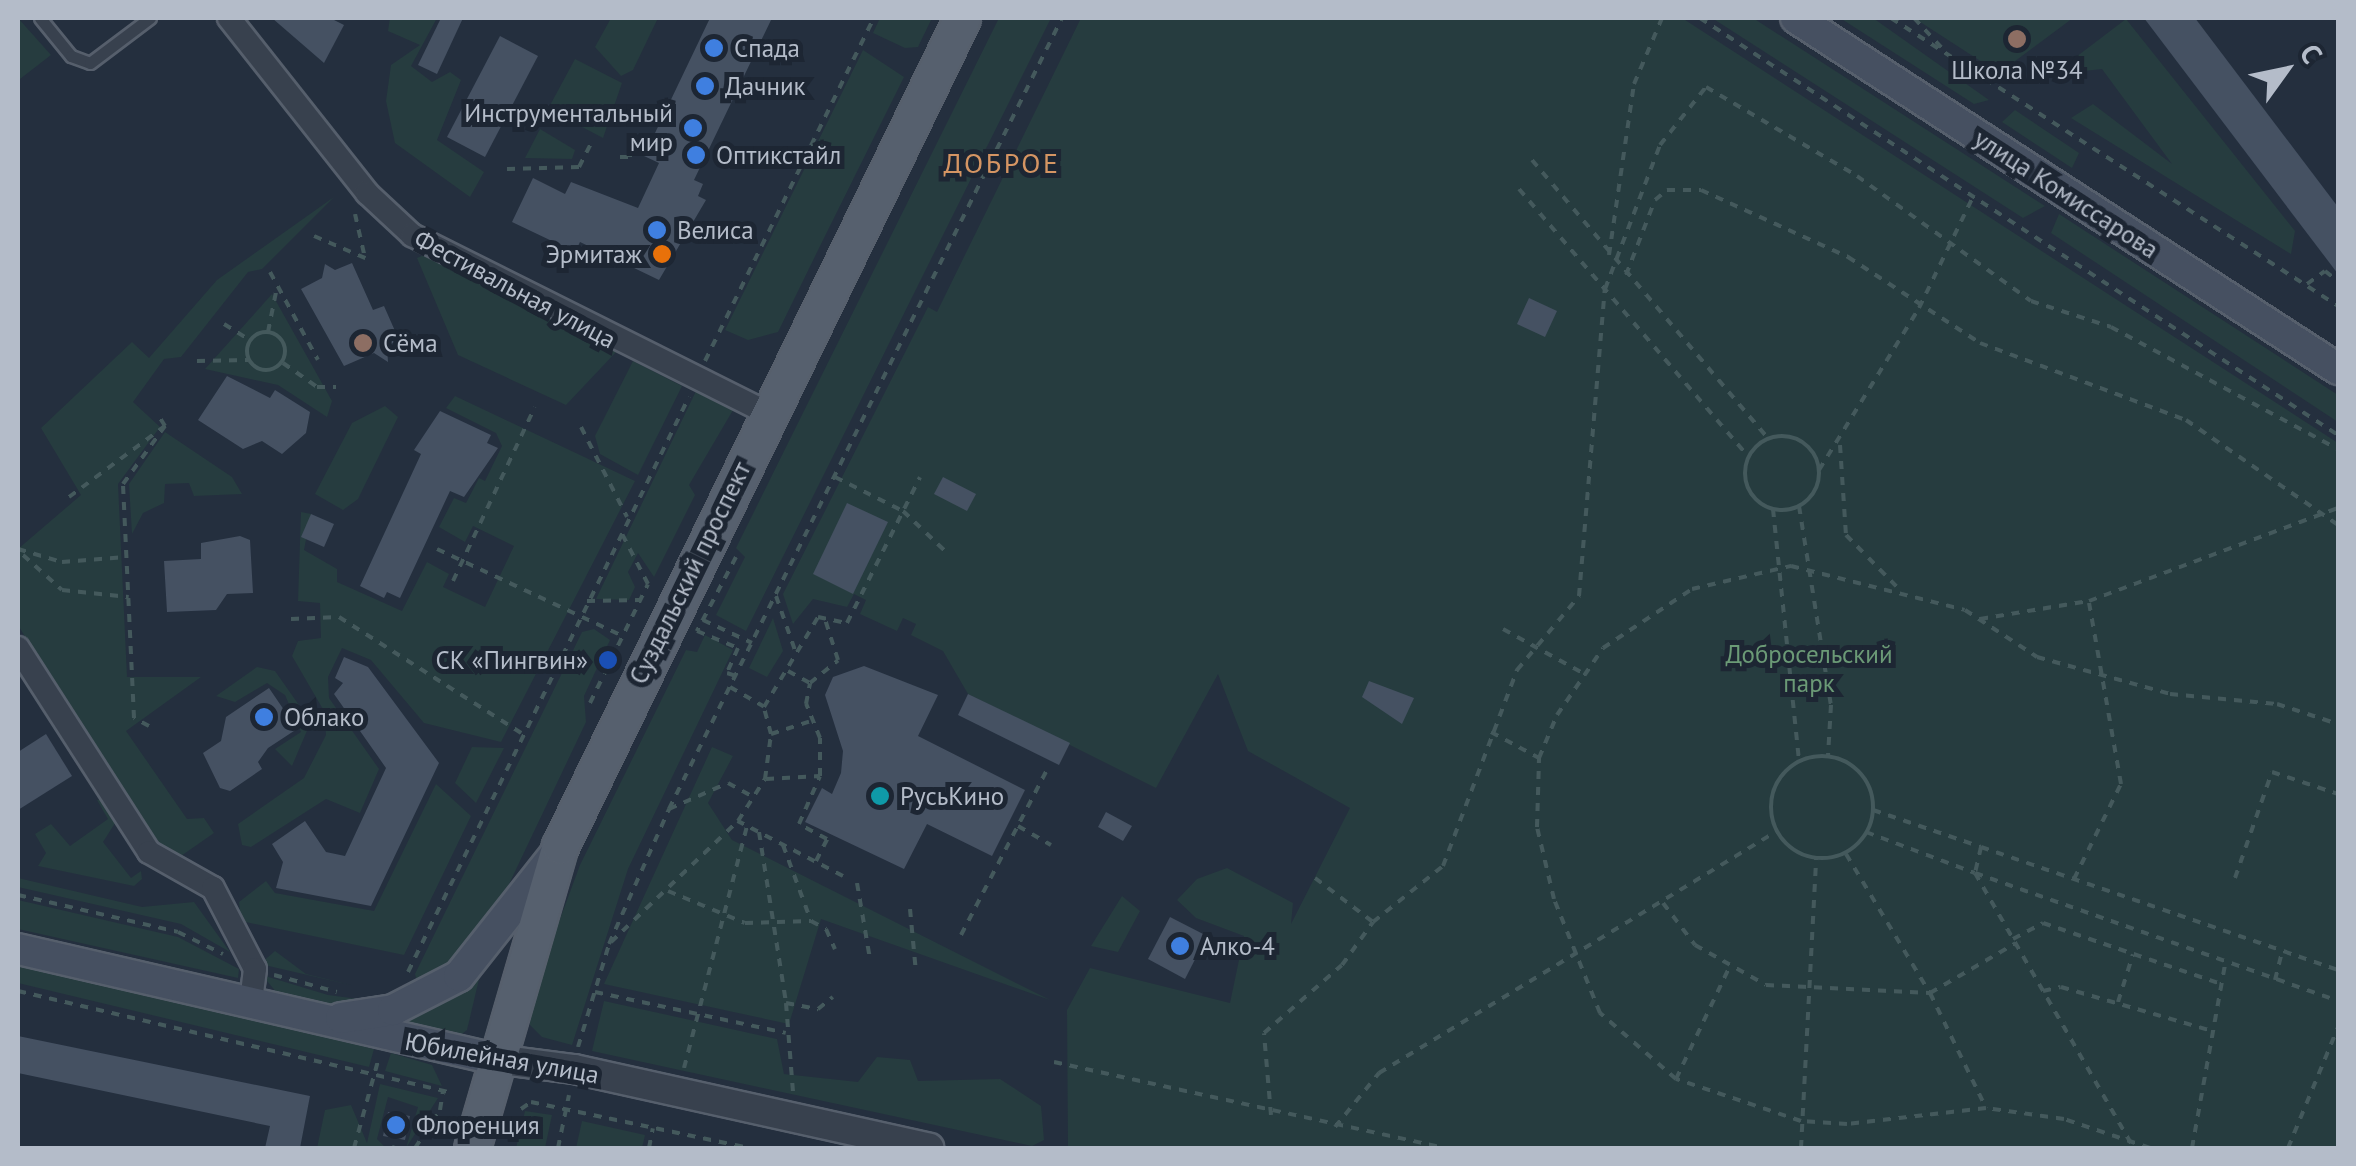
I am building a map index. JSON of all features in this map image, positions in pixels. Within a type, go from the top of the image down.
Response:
[{"type":"main road","name":"Суздальский проспект","points":[[470,1144],[560,846],[962,18]]},
{"type":"main road","name":"улица Комиссарова","points":[[1796,18],[2338,370]]},
{"type":"main road","points":[[314,1020],[393,1010],[458,976],[560,846]]},
{"type":"main road","name":"Юбилейная улица","points":[[18,950],[494,1059]]},
{"type":"street","name":"Фестивальная улица","points":[[229,18],[367,194],[412,236],[696,381],[768,413]]},
{"type":"street","points":[[18,648],[148,852],[214,888],[255,969],[250,1002]]},
{"type":"street","name":"Юбилейная улица","points":[[494,1059],[677,1092],[929,1148]]},
{"type":"lane","points":[[40,18],[71,56],[90,63],[150,18]]},
{"type":"path","points":[[405,978],[520,733],[874,18]]},
{"type":"path","points":[[578,1047],[609,944],[669,809],[1062,18]]},
{"type":"path","points":[[1609,255],[1634,84],[1662,18]]},
{"type":"path","points":[[1700,18],[2338,435]]},
{"type":"path","points":[[1891,18],[2338,306]]},
{"type":"path","points":[[1914,18],[1946,51]]},
{"type":"path","points":[[1271,1115],[1264,1032],[1342,966],[1373,922],[1444,866],[1491,732],[1534,648],[1580,596],[1605,289],[1660,145],[1706,87],[1857,176],[2031,301],[2111,326],[2338,450]]},
{"type":"path","points":[[620,157],[630,158],[631,134]]},
{"type":"path","points":[[507,169],[579,167],[592,142]]},
{"type":"path","points":[[1532,160],[1768,438]]},
{"type":"path","points":[[1626,275],[1654,200],[1686,187],[1848,257],[1918,308],[1980,344],[2186,420],[2338,526]]},
{"type":"path","points":[[1518,189],[1749,457],[1749,490],[1773,509],[1799,506],[1814,492],[1818,470],[1840,445],[1918,308],[1973,196]]},
{"type":"path","points":[[314,236],[364,258],[353,204]]},
{"type":"path","points":[[2307,284],[2325,271],[2338,281]]},
{"type":"path","points":[[270,272],[318,360]]},
{"type":"path","points":[[268,332],[278,286]]},
{"type":"path","points":[[224,324],[250,340]]},
{"type":"path","points":[[250,340],[268,332]]},
{"type":"path","points":[[268,332],[284,343],[282,362]]},
{"type":"path","points":[[249,360],[250,340]]},
{"type":"path","points":[[198,361],[249,360],[265,370],[282,362]]},
{"type":"path","points":[[282,362],[318,387],[336,388]]},
{"type":"path","points":[[453,580],[536,407]]},
{"type":"path","points":[[158,415],[165,426]]},
{"type":"path","points":[[69,497],[165,426]]},
{"type":"path","points":[[149,726],[134,718],[123,484],[165,426]]},
{"type":"path","points":[[580,427],[628,517]]},
{"type":"path","points":[[1749,457],[1768,438],[1799,439],[1818,470]]},
{"type":"path","points":[[1840,445],[1846,535],[1904,594]]},
{"type":"path","points":[[835,476],[903,511],[944,550]]},
{"type":"path","points":[[824,616],[847,622],[920,477]]},
{"type":"path","points":[[1799,506],[1830,705],[1828,756]]},
{"type":"path","points":[[1980,619],[2089,601],[2338,508]]},
{"type":"path","points":[[1773,509],[1799,761],[1772,797],[1777,831],[1794,850],[1816,858],[1845,853],[1866,832],[1874,810],[1866,781],[1828,756],[1799,761]]},
{"type":"path","points":[[590,703],[648,584],[620,532]]},
{"type":"path","points":[[18,548],[62,590],[128,597]]},
{"type":"path","points":[[437,549],[623,636]]},
{"type":"path","points":[[23,554],[62,562],[126,557]]},
{"type":"path","points":[[736,558],[698,630],[738,648],[727,673],[736,676]]},
{"type":"path","points":[[2150,1148],[2064,1118],[1986,1108],[1847,1124],[1801,1121],[1676,1079],[1600,1012],[1577,956],[1537,827],[1539,758],[1580,672],[1692,590],[1779,569],[1806,570],[1904,594],[1980,619],[2037,657],[2170,694],[2277,704],[2338,724]]},
{"type":"path","points":[[776,596],[796,654]]},
{"type":"path","points":[[587,601],[640,600]]},
{"type":"path","points":[[2074,879],[2120,784],[2089,601]]},
{"type":"path","points":[[764,707],[824,616]]},
{"type":"path","points":[[816,862],[826,839],[799,824],[820,776],[820,738],[808,722],[810,683],[838,660],[824,616]]},
{"type":"path","points":[[291,619],[340,617],[520,733]]},
{"type":"path","points":[[703,620],[752,643]]},
{"type":"path","points":[[1503,629],[1580,672]]},
{"type":"path","points":[[786,670],[810,683]]},
{"type":"path","points":[[609,944],[738,822],[765,779],[771,734],[764,707],[730,687]]},
{"type":"path","points":[[771,734],[808,722]]},
{"type":"path","points":[[1491,732],[1539,758]]},
{"type":"path","points":[[961,935],[1046,772]]},
{"type":"path","points":[[2235,878],[2272,772],[2337,793],[2338,784]]},
{"type":"path","points":[[765,779],[820,776]]},
{"type":"path","points":[[669,809],[728,783],[753,797]]},
{"type":"path","points":[[1874,810],[2338,970]]},
{"type":"path","points":[[738,822],[843,876]]},
{"type":"path","points":[[677,1092],[747,826]]},
{"type":"path","points":[[1018,826],[1051,845]]},
{"type":"path","points":[[1335,1127],[1379,1074],[1777,831]]},
{"type":"path","points":[[759,832],[786,1002],[797,1119]]},
{"type":"path","points":[[1866,832],[2225,965],[2338,1001]]},
{"type":"path","points":[[783,844],[810,921]]},
{"type":"path","points":[[1981,848],[1975,873],[2134,1148]]},
{"type":"path","points":[[1845,853],[1930,993],[1986,1108]]},
{"type":"path","points":[[1801,1148],[1816,858]]},
{"type":"path","points":[[1314,878],[1373,922]]},
{"type":"path","points":[[857,883],[870,959]]},
{"type":"path","points":[[667,890],[721,916],[773,926],[810,921],[826,928],[836,949]]},
{"type":"path","points":[[18,895],[178,932],[255,969],[345,993]]},
{"type":"path","points":[[1662,903],[1694,945],[1728,970],[1809,989],[1930,993],[2043,922],[2222,984]]},
{"type":"path","points":[[910,909],[916,972]]},
{"type":"path","points":[[2275,980],[2282,951]]},
{"type":"path","points":[[2117,1004],[2134,954]]},
{"type":"path","points":[[2192,1148],[2225,965]]},
{"type":"path","points":[[1676,1079],[1728,970]]},
{"type":"path","points":[[2043,991],[2060,987],[2213,1031]]},
{"type":"path","points":[[18,991],[452,1093]]},
{"type":"path","points":[[594,992],[786,1033]]},
{"type":"path","points":[[786,1002],[818,1009],[833,997]]},
{"type":"path","points":[[2288,1148],[2338,1026]]},
{"type":"path","points":[[354,1148],[380,1054]]},
{"type":"path","points":[[1054,1062],[1271,1115],[1446,1148]]},
{"type":"path","points":[[414,1148],[440,1110],[443,1091]]},
{"type":"path","points":[[558,1148],[569,1095]]},
{"type":"path","points":[[522,1109],[530,1102],[749,1148]]},
{"type":"path","points":[[648,1148],[653,1128]]},
{"type":"green space","points":[[18,18],[51,55],[20,79],[18,75]]},
{"type":"green space","points":[[390,18],[437,18],[411,66],[432,82],[450,72],[461,80],[437,140],[484,172],[470,197],[395,143],[386,101],[391,65],[420,45],[388,31]]},
{"type":"green space","points":[[611,18],[658,18],[633,70],[621,76],[595,47]]},
{"type":"green space","points":[[880,18],[932,18],[918,47],[905,48],[873,33]]},
{"type":"green space","points":[[999,18],[1051,18],[746,631],[716,615],[745,557],[736,548]]},
{"type":"green space","name":"Добросельский парк","points":[[1081,18],[1682,18],[2338,443],[2338,1148],[1068,1148],[1067,1010],[1090,968],[1230,1003],[1244,936],[1196,918],[1177,900],[1197,879],[1227,868],[1293,903],[1291,924],[1350,808],[1248,751],[1218,674],[1156,788],[968,694],[943,651],[911,635],[916,624],[903,618],[897,631],[860,614],[866,600],[854,594],[847,607],[813,599],[793,624],[783,594],[928,307],[937,312]]},
{"type":"green space","points":[[1712,18],[1753,18],[2045,206],[2023,218]]},
{"type":"green space","points":[[1840,18],[1873,18],[1989,100],[1974,104]]},
{"type":"green space","points":[[1914,18],[2073,18],[1999,73]]},
{"type":"green space","points":[[2126,19],[2295,231],[2291,254],[2071,118],[2093,104],[2172,164],[2102,69],[2067,73],[2072,60]]},
{"type":"green space","points":[[863,50],[904,77],[778,332],[748,340],[725,330]]},
{"type":"green space","points":[[575,59],[622,83],[603,138],[548,109]]},
{"type":"green space","points":[[2015,110],[2079,153],[2072,168],[2002,122]]},
{"type":"green space","points":[[540,129],[575,150],[572,159],[525,158]]},
{"type":"green space","points":[[334,197],[262,269],[248,272],[181,357],[164,359],[133,402],[160,427],[118,484],[127,677],[201,677],[126,731],[187,819],[204,818],[214,833],[181,856],[148,841],[18,625],[18,549],[81,495],[41,428],[132,342],[149,358],[217,280]]},
{"type":"green space","points":[[2059,214],[2338,395],[2338,422],[2051,233]]},
{"type":"green space","points":[[424,255],[450,264],[617,351],[566,405],[458,355],[417,258]]},
{"type":"green space","points":[[272,294],[332,401],[327,417],[278,385],[205,369]]},
{"type":"green space","points":[[633,361],[682,386],[638,475],[600,454],[595,436]]},
{"type":"green space","points":[[697,389],[736,405],[689,485],[695,495],[654,577],[638,553],[628,572],[635,587],[629,600],[596,599]]},
{"type":"green space","points":[[455,396],[635,481],[501,742],[424,723],[371,660],[342,648],[328,677],[329,698],[379,769],[360,813],[326,799],[251,847],[242,845],[238,824],[304,778],[326,735],[324,711],[292,656],[298,641],[321,638],[320,603],[298,601],[301,512],[311,514],[304,550],[337,569],[337,582],[402,611],[427,562],[449,574],[443,587],[485,607],[514,546],[473,526],[465,542],[439,527],[454,498],[466,503],[479,478],[485,481],[502,446],[496,433],[446,408]]},
{"type":"green space","points":[[385,406],[398,417],[358,499],[343,510],[315,494],[352,423]]},
{"type":"green space","points":[[165,432],[232,477],[242,494],[194,496],[189,483],[165,484],[164,503],[143,513],[132,534],[129,484]]},
{"type":"green space","points":[[773,618],[783,651],[767,677],[749,668]]},
{"type":"green space","points":[[594,629],[610,640],[584,696],[586,722],[500,903],[482,919],[467,955],[418,986],[415,974],[582,632]]},
{"type":"green space","points":[[705,635],[733,650],[628,869],[572,1045],[542,1037],[530,1025],[530,1000],[580,865],[686,650],[697,652]]},
{"type":"green space","points":[[257,667],[275,671],[306,715],[309,726],[292,766],[275,749],[301,732],[285,695],[267,683],[235,702],[216,696]]},
{"type":"green space","points":[[472,747],[504,748],[476,803],[455,783]]},
{"type":"green space","points":[[712,747],[733,756],[708,803],[732,840],[1050,1000],[821,919],[789,1024],[604,984]]},
{"type":"green space","points":[[436,784],[471,816],[404,955],[241,921],[239,902],[266,881],[275,893],[374,911]]},
{"type":"green space","points":[[103,799],[117,820],[103,842],[131,878],[141,871],[142,879],[134,886],[38,866],[46,853],[35,834],[51,824],[70,846],[108,819],[97,800]]},
{"type":"green space","points":[[18,878],[142,907],[194,902],[230,952],[181,924],[18,887]]},
{"type":"green space","points":[[1122,896],[1140,911],[1118,952],[1091,946]]},
{"type":"green space","points":[[18,900],[178,937],[239,969],[238,978],[18,929]]},
{"type":"green space","points":[[275,951],[306,974],[355,986],[260,964]]},
{"type":"green space","points":[[484,958],[467,1030],[458,1037],[398,1026],[400,1014]]},
{"type":"green space","points":[[18,961],[374,1049],[369,1067],[18,983]]},
{"type":"green space","points":[[262,975],[328,995],[373,1001],[345,1008],[304,1001],[277,993]]},
{"type":"green space","points":[[604,1001],[777,1039],[784,1074],[858,1082],[877,1057],[910,1060],[918,1081],[1000,1079],[1041,1106],[1044,1140],[1032,1146],[592,1051]]},
{"type":"green space","points":[[391,1053],[432,1065],[442,1086],[385,1071]]},
{"type":"green space","points":[[380,1084],[438,1098],[406,1148],[418,1107],[388,1097],[377,1139],[386,1148],[317,1148],[325,1110],[351,1105],[367,1143]]},
{"type":"green space","points":[[525,1111],[552,1115],[545,1148],[516,1148]]},
{"type":"green space","points":[[582,1121],[645,1135],[642,1148],[576,1148]]},
{"type":"building","points":[[272,18],[330,18],[344,25],[324,63]]},
{"type":"building","points":[[441,18],[463,18],[437,74],[418,65]]},
{"type":"building","points":[[710,18],[772,18],[694,180],[703,184],[698,196],[706,200],[659,280],[580,242],[575,252],[512,222],[533,178],[565,194],[571,182],[638,208],[659,163],[644,156]]},
{"type":"building","points":[[2144,18],[2195,18],[2338,207],[2338,274]]},
{"type":"building","points":[[500,36],[538,56],[485,157],[447,137]]},
{"type":"building","points":[[352,263],[373,310],[384,306],[399,340],[387,346],[388,362],[374,353],[344,366],[301,289],[322,278],[325,264],[335,270]]},
{"type":"building","points":[[1529,298],[1557,311],[1545,337],[1517,324]]},
{"type":"building","points":[[227,376],[270,398],[275,390],[310,412],[306,433],[282,454],[262,441],[243,449],[198,420]]},
{"type":"building","points":[[440,411],[491,435],[487,443],[498,448],[464,497],[450,491],[400,598],[387,592],[384,598],[360,586],[421,454],[414,450]]},
{"type":"building","points":[[943,477],[976,494],[967,511],[934,494]]},
{"type":"building","points":[[847,503],[888,522],[853,594],[813,574]]},
{"type":"building","points":[[311,514],[334,524],[324,547],[301,537]]},
{"type":"building","points":[[240,536],[250,540],[253,593],[227,594],[216,610],[167,612],[164,561],[201,559],[201,543]]},
{"type":"building","points":[[344,657],[368,667],[439,763],[371,906],[276,888],[283,862],[272,844],[305,821],[326,852],[345,856],[386,768],[334,694],[343,683],[335,678]]},
{"type":"building","points":[[864,666],[938,695],[918,736],[1025,790],[992,856],[927,824],[904,869],[805,822],[822,788],[832,794],[841,773],[843,751],[825,695],[833,677]]},
{"type":"building","points":[[1369,681],[1414,698],[1402,724],[1362,697]]},
{"type":"building","points":[[269,688],[297,729],[268,748],[258,762],[262,769],[230,791],[220,788],[203,753],[221,741],[226,717]]},
{"type":"building","points":[[968,694],[1070,743],[1059,765],[958,715]]},
{"type":"building","points":[[46,734],[72,776],[18,810],[18,752]]},
{"type":"building","points":[[1106,812],[1132,826],[1123,841],[1098,827]]},
{"type":"building","points":[[1170,917],[1207,936],[1185,979],[1148,959]]},
{"type":"building","points":[[18,1036],[310,1096],[300,1148],[265,1148],[270,1126],[18,1073]]},
{"type":"building","points":[[388,1112],[410,1116],[405,1140],[383,1136]]},
{"type":"place","name":"Школа №34","points":[[2017,39]]},
{"type":"place","name":"Спада","points":[[714,48]]},
{"type":"place","name":"Дачник","points":[[705,86]]},
{"type":"place","name":"Инструментальный мир","points":[[693,128]]},
{"type":"place","name":"Оптикстайл","points":[[696,155]]},
{"type":"place","name":"Велиса","points":[[657,230]]},
{"type":"place","name":"Эрмитаж","points":[[662,254]]},
{"type":"place","name":"Сёма","points":[[363,343]]},
{"type":"place","name":"СК «Пингвин»","points":[[608,660]]},
{"type":"place","name":"Облако","points":[[264,717]]},
{"type":"place","name":"РусьКино","points":[[880,796]]},
{"type":"place","name":"Алко-4","points":[[1180,946]]},
{"type":"place","name":"Флоренция","points":[[396,1125]]},
{"type":"district","name":"ДОБРОЕ","points":[[1002,163]]}]
